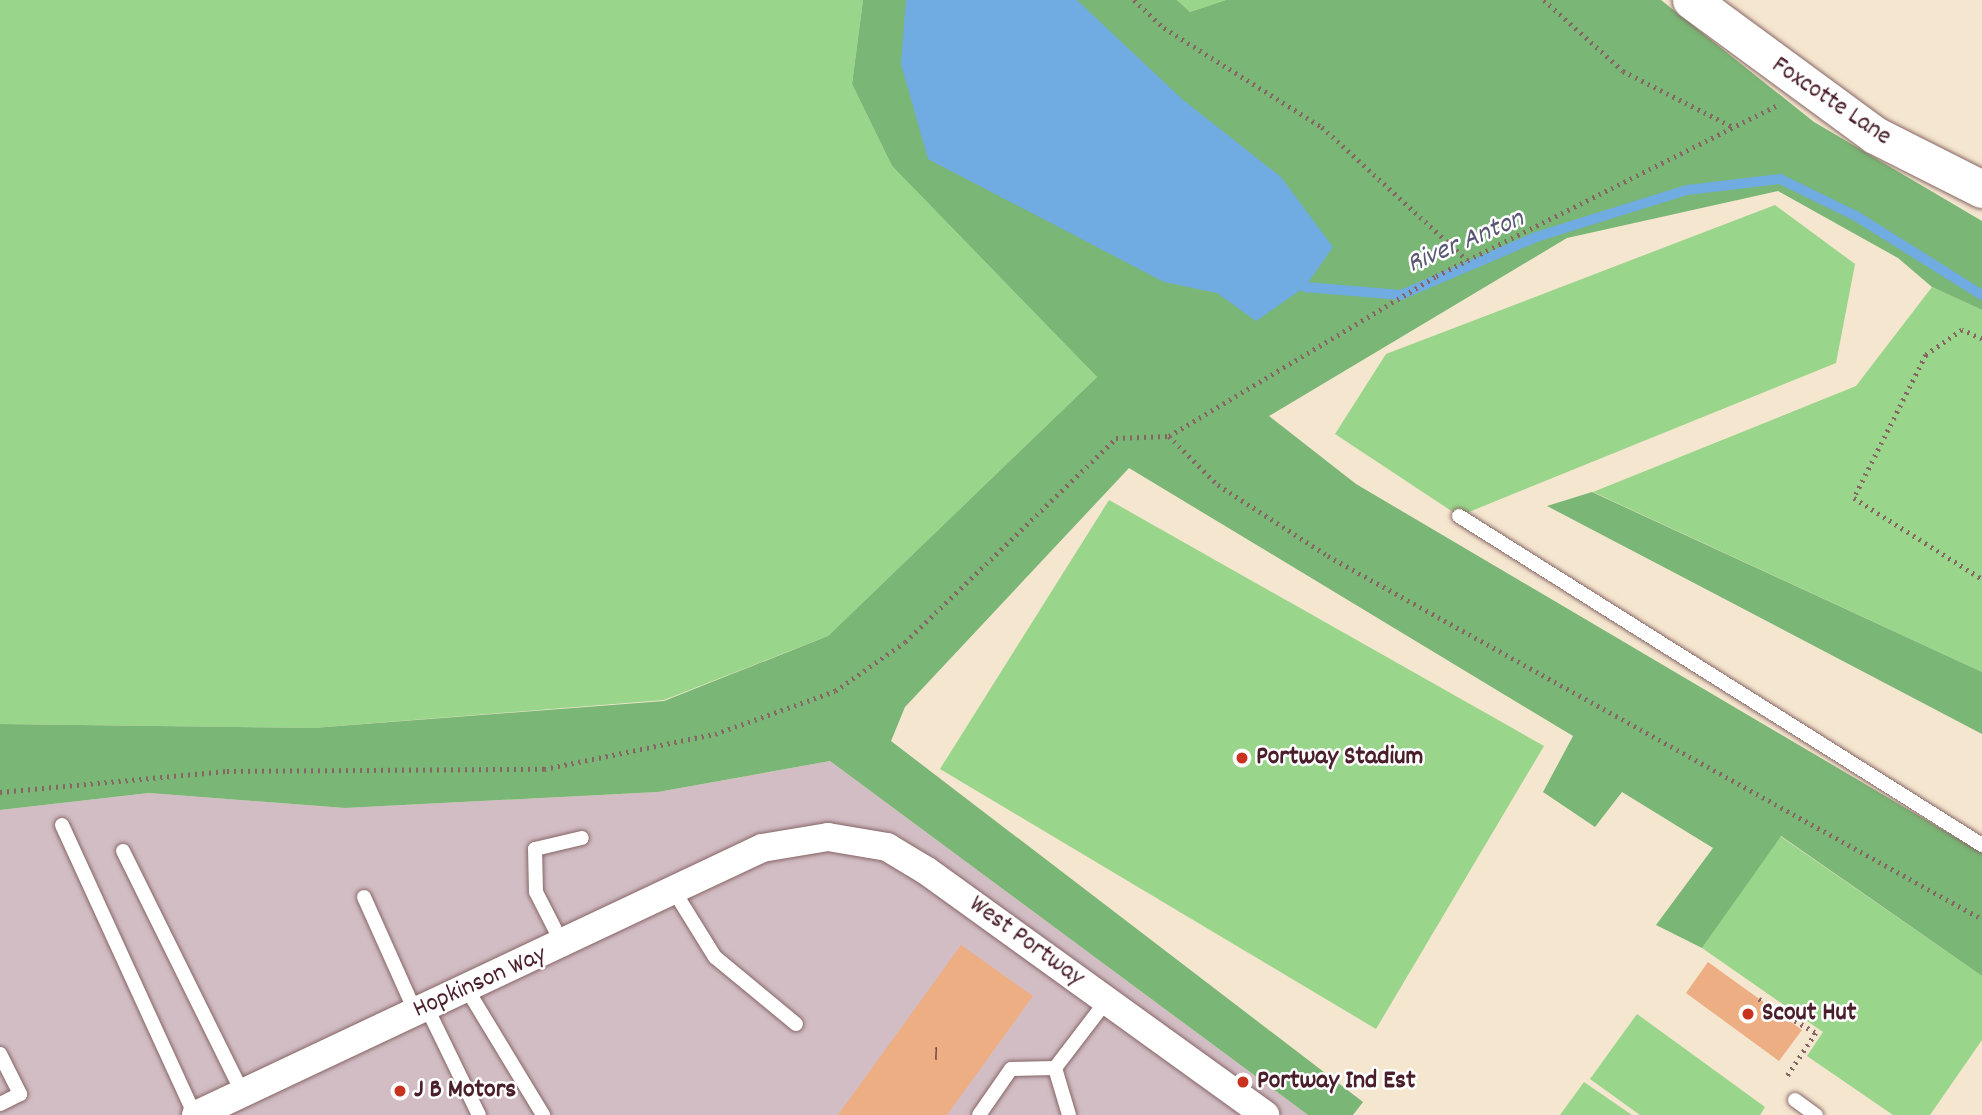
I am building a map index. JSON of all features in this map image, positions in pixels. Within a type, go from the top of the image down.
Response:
[{"type":"street","name":"Foxcotte Lane","points":[[1690,0],[1807,90],[1875,135],[1982,189]]},
{"type":"street","name":"West Portway","points":[[762,848],[828,837],[887,847],[1107,1000],[1265,1115]]},
{"type":"street","name":"Hopkinson Way","points":[[195,1115],[465,986],[563,945],[762,848]]},
{"type":"lane","points":[[1459,516],[1982,845]]},
{"type":"lane","points":[[62,825],[195,1115]]},
{"type":"lane","points":[[563,945],[536,892],[535,849],[582,838]]},
{"type":"lane","points":[[122,851],[242,1092]]},
{"type":"lane","points":[[674,891],[715,957],[796,1024]]},
{"type":"lane","points":[[363,897],[479,1115]]},
{"type":"lane","points":[[465,986],[543,1115]]},
{"type":"lane","points":[[1055,1068],[1107,1000]]},
{"type":"lane","points":[[0,1054],[20,1094],[0,1104]]},
{"type":"lane","points":[[979,1115],[1012,1069],[1055,1068]]},
{"type":"lane","points":[[1055,1068],[1069,1115]]},
{"type":"lane","points":[[1795,1100],[1816,1115]]},
{"type":"path","points":[[1134,0],[1164,28],[1322,127],[1467,260]]},
{"type":"path","points":[[1544,0],[1623,71],[1733,127]]},
{"type":"path","points":[[0,792],[228,771],[544,769],[715,734],[835,691],[905,642],[1116,438],[1169,436],[1375,316],[1436,276],[1807,90]]},
{"type":"path","points":[[1982,339],[1962,330],[1926,355],[1854,498],[1982,579]]},
{"type":"path","points":[[1169,436],[1218,485],[1328,556],[1982,919]]},
{"type":"path","points":[[1759,999],[1816,1033],[1779,1090],[1795,1100]]},
{"type":"shaded area","points":[[830,761],[1308,1115],[0,1115],[0,810],[149,793],[345,808],[658,792]]},
{"type":"green space","points":[[0,0],[863,0],[852,84],[892,166],[1097,377],[828,636],[664,700],[313,728],[0,724]]},
{"type":"green space","points":[[863,0],[1177,0],[1190,12],[1226,0],[1661,0],[1814,122],[1982,221],[1982,310],[1932,287],[1898,258],[1778,191],[1567,238],[1269,416],[1356,484],[1982,853],[1982,976],[1781,836],[1702,948],[1656,925],[1713,848],[1622,792],[1595,827],[1543,792],[1573,736],[1129,468],[905,707],[891,741],[1363,1102],[1353,1115],[1308,1115],[830,761],[658,792],[345,808],[149,793],[0,810],[0,724],[313,728],[664,701],[828,636],[1097,377],[892,166],[852,84]]},
{"type":"green space","points":[[1177,0],[1226,0],[1190,12]]},
{"type":"green space","points":[[1775,205],[1855,264],[1836,363],[1459,516],[1335,434],[1386,354]]},
{"type":"green space","points":[[1932,287],[1982,310],[1982,672],[1593,492],[1856,386]]},
{"type":"green space","points":[[1592,492],[1982,672],[1982,734],[1547,506]]},
{"type":"green space","name":"Portway Stadium","points":[[1109,500],[1544,746],[1376,1029],[940,769]]},
{"type":"green space","points":[[1780,836],[1982,976],[1982,1040],[1930,1115],[1893,1115],[1807,1056],[1823,1032],[1702,948]]},
{"type":"green space","points":[[1637,1014],[1765,1107],[1760,1115],[1640,1115],[1590,1079]]},
{"type":"green space","points":[[1584,1082],[1632,1115],[1560,1115]]},
{"type":"water","points":[[906,0],[1077,0],[1182,99],[1281,177],[1333,247],[1305,287],[1256,321],[1217,293],[1164,282],[928,159],[901,64]]},
{"type":"building","points":[[961,945],[1033,996],[947,1115],[838,1115]]},
{"type":"building","name":"Scout Hut","points":[[1708,962],[1802,1030],[1779,1061],[1686,993]]},
{"type":"waterway","name":"River Anton","points":[[1296,278],[1305,287],[1401,295],[1536,237],[1687,190],[1780,179],[1856,216],[1982,295]]},
{"type":"place","name":"Portway Stadium","points":[[1242,758]]},
{"type":"place","name":"Scout Hut","points":[[1748,1014]]},
{"type":"place","name":"Portway Ind Est","points":[[1243,1082]]},
{"type":"place","name":"J B Motors","points":[[400,1091]]}]
